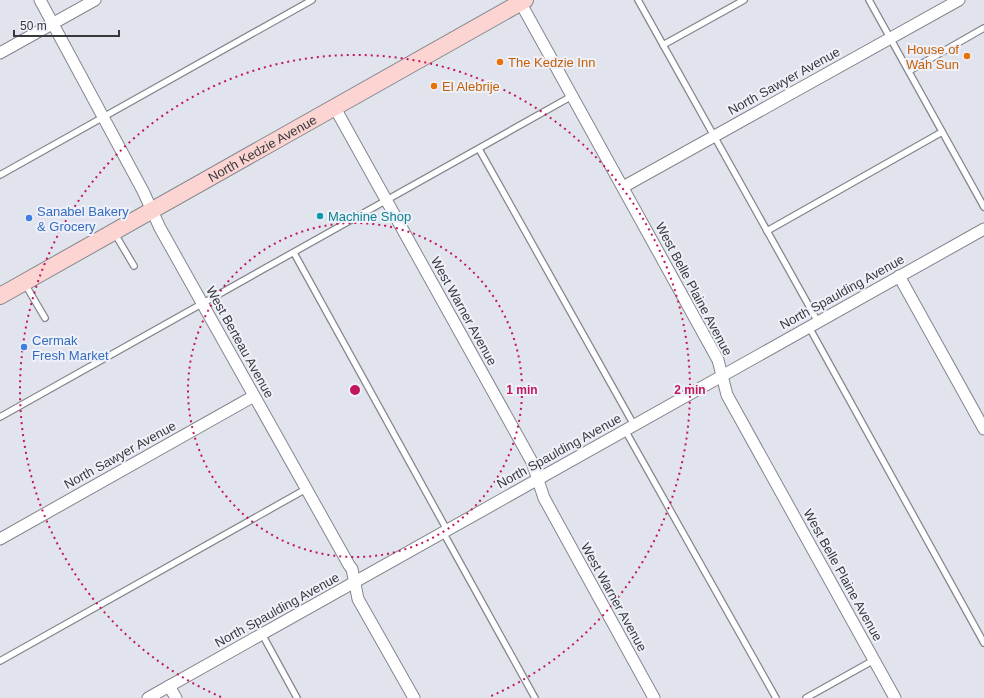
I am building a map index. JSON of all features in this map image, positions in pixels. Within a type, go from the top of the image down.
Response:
[{"type":"main road","name":"North Kedzie Avenue","points":[[0,296],[522,1]]},
{"type":"street","name":"West Berteau Avenue","points":[[40,0],[202,304],[352,569],[358,599],[414,698]]},
{"type":"street","points":[[0,53],[95,0]]},
{"type":"street","name":"North Sawyer Avenue","points":[[623,187],[890,38],[944,6],[959,0]]},
{"type":"street","name":"West Belle Plaine Avenue","points":[[522,1],[572,96],[718,360],[727,395],[895,698]]},
{"type":"street","name":"West Warner Avenue","points":[[335,108],[532,462],[544,498],[654,698]]},
{"type":"street","name":"North Spaulding Avenue","points":[[148,698],[984,228]]},
{"type":"street","points":[[899,276],[984,429]]},
{"type":"street","name":"North Sawyer Avenue","points":[[0,539],[254,396]]},
{"type":"street","points":[[169,686],[176,698]]},
{"type":"lane","points":[[0,175],[312,0]]},
{"type":"lane","points":[[638,0],[768,231],[814,324],[984,643]]},
{"type":"lane","points":[[663,45],[744,0]]},
{"type":"lane","points":[[869,0],[984,207]]},
{"type":"lane","points":[[909,71],[984,28]]},
{"type":"lane","points":[[0,417],[572,96]]},
{"type":"lane","points":[[768,231],[942,132]]},
{"type":"lane","points":[[479,149],[776,698]]},
{"type":"lane","points":[[114,232],[134,266]]},
{"type":"lane","points":[[294,253],[535,698]]},
{"type":"lane","points":[[24,282],[45,318]]},
{"type":"lane","points":[[0,661],[306,489]]},
{"type":"lane","points":[[262,634],[297,698]]},
{"type":"lane","points":[[806,698],[874,660]]},
{"type":"place","name":"House of Wah Sun","points":[[967,56]]},
{"type":"place","name":"The Kedzie Inn","points":[[500,62]]},
{"type":"place","name":"El Alebrije","points":[[434,86]]},
{"type":"place","name":"Machine Shop","points":[[320,216]]},
{"type":"place","name":"Sanabel Bakery & Grocery","points":[[29,218]]},
{"type":"place","name":"Cermak Fresh Market","points":[[24,347]]}]
